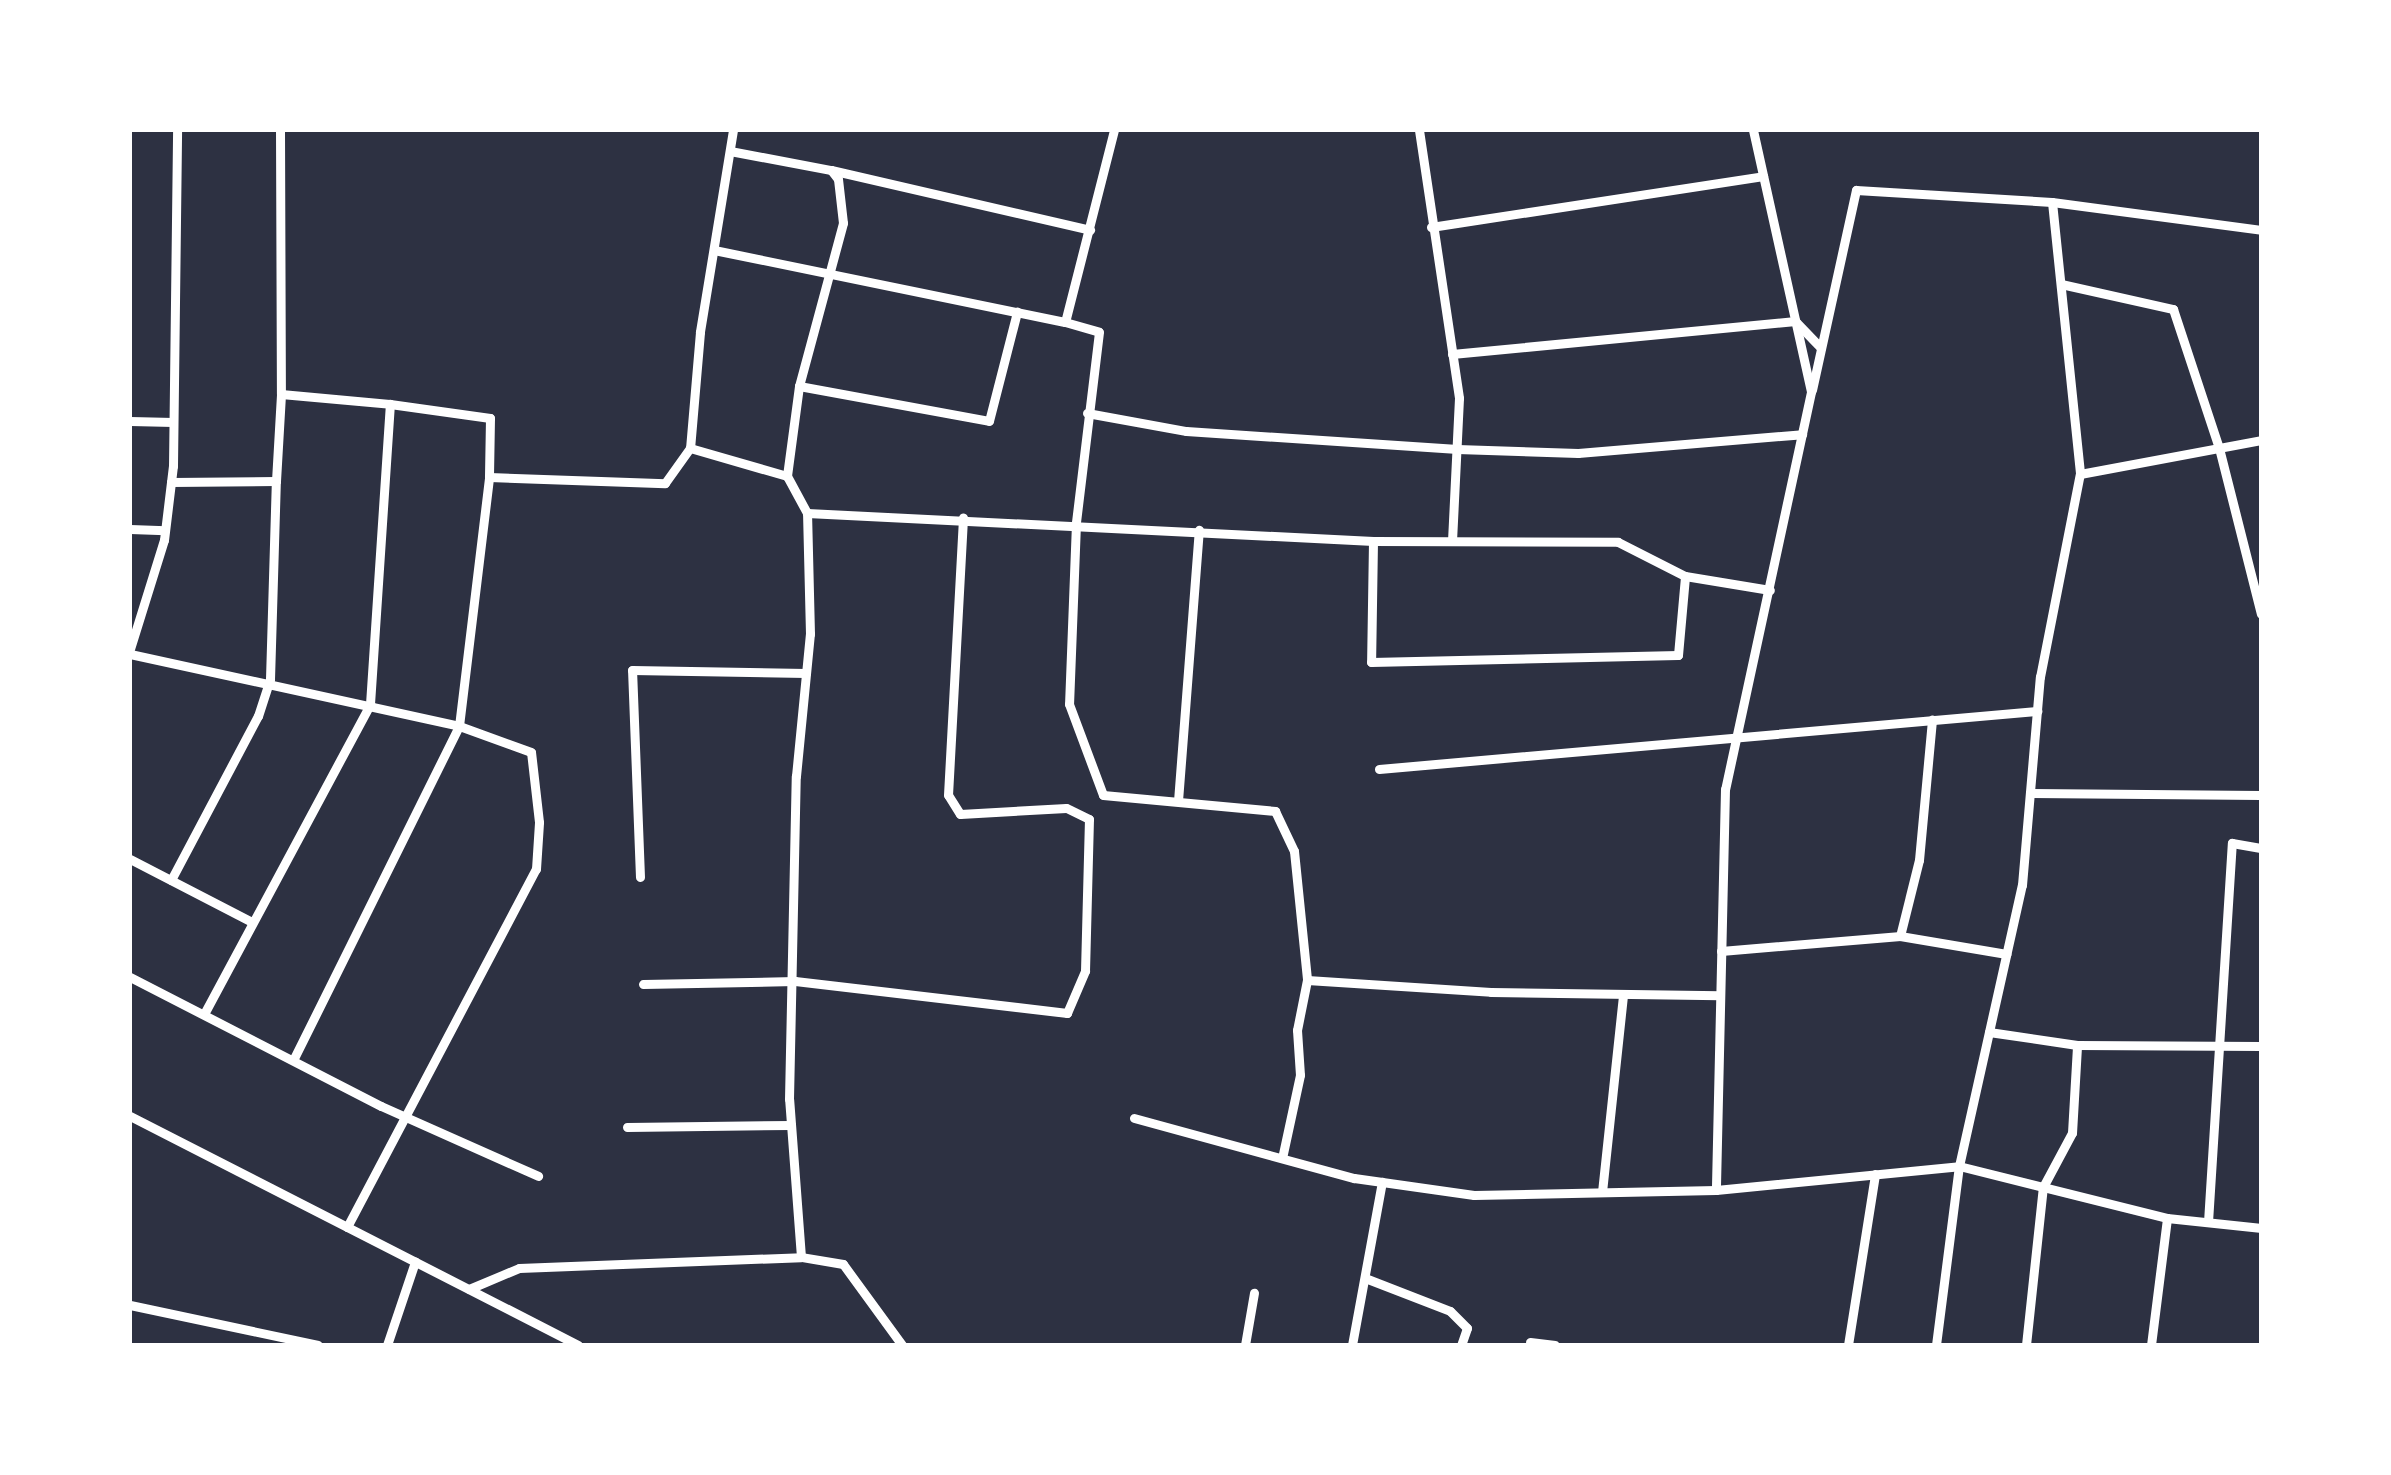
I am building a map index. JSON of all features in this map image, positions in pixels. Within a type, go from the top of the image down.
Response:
[{"type":"street","points":[[177,130],[171,482],[165,530],[130,651],[459,726],[531,752],[539,822],[536,869],[347,1227]]},
{"type":"street","points":[[171,880],[258,716],[270,680],[281,394],[280,130]]},
{"type":"street","points":[[489,477],[665,482],[690,448],[733,130]]},
{"type":"street","points":[[1065,322],[1114,130]]},
{"type":"street","points":[[1418,130],[1459,398],[1452,542]]},
{"type":"street","points":[[1752,130],[1811,392]]},
{"type":"street","points":[[730,152],[831,170],[1090,230]]},
{"type":"street","points":[[800,1258],[790,1126],[796,776],[806,673],[808,513],[788,476],[799,386],[826,274],[844,224],[831,170]]},
{"type":"street","points":[[1432,226],[1763,176]]},
{"type":"street","points":[[1716,1190],[1726,789],[1856,190],[2052,202],[2261,230]]},
{"type":"street","points":[[1936,1345],[1958,1166],[2022,885],[2037,711],[2080,474],[2052,202]]},
{"type":"street","points":[[714,250],[1100,332],[1076,523],[1069,704],[1102,795],[1275,812],[1294,851],[1306,980],[1298,1030],[1300,1075],[1282,1158]]},
{"type":"street","points":[[2061,284],[2173,309],[2218,448],[2261,614]]},
{"type":"street","points":[[799,386],[989,420],[1017,312]]},
{"type":"street","points":[[1452,354],[1795,321]]},
{"type":"street","points":[[1795,321],[1821,348]]},
{"type":"street","points":[[281,394],[490,418],[489,477],[459,726],[294,1060]]},
{"type":"street","points":[[204,1014],[250,921],[370,704],[390,404]]},
{"type":"street","points":[[1088,413],[1186,431],[1457,450],[1578,453],[1802,434]]},
{"type":"street","points":[[130,421],[173,422]]},
{"type":"street","points":[[2080,474],[2261,440]]},
{"type":"street","points":[[690,448],[788,476]]},
{"type":"street","points":[[171,482],[276,480]]},
{"type":"street","points":[[808,513],[963,517],[1372,541],[1618,542],[1685,576],[1770,590]]},
{"type":"street","points":[[643,984],[795,982],[1066,1013],[1086,971],[1088,819],[1066,808],[960,814],[948,796],[963,517]]},
{"type":"street","points":[[130,529],[165,530]]},
{"type":"street","points":[[1178,801],[1199,530]]},
{"type":"street","points":[[1372,541],[1371,662],[1678,655],[1685,576]]},
{"type":"street","points":[[640,877],[632,670],[806,673]]},
{"type":"street","points":[[1378,769],[2037,711]]},
{"type":"street","points":[[1900,936],[1919,860],[1932,720]]},
{"type":"street","points":[[2030,793],[2261,795]]},
{"type":"street","points":[[2208,1222],[2218,1136],[2216,1044],[2232,843],[2261,848]]},
{"type":"street","points":[[130,859],[250,921]]},
{"type":"street","points":[[1722,951],[1900,936],[2006,954]]},
{"type":"street","points":[[130,977],[405,1116],[538,1176]]},
{"type":"street","points":[[1306,980],[1623,994],[1720,994]]},
{"type":"street","points":[[1602,1192],[1623,994]]},
{"type":"street","points":[[1989,1032],[2076,1045],[2261,1046]]},
{"type":"street","points":[[2026,1345],[2043,1187],[2072,1133],[2076,1045]]},
{"type":"street","points":[[130,1116],[578,1345]]},
{"type":"street","points":[[1134,1118],[1382,1182],[1474,1195],[1716,1190],[1958,1166],[2167,1218],[2261,1228]]},
{"type":"street","points":[[626,1127],[790,1126]]},
{"type":"street","points":[[1848,1345],[1875,1174]]},
{"type":"street","points":[[1352,1345],[1382,1182]]},
{"type":"street","points":[[2151,1345],[2167,1218]]},
{"type":"street","points":[[469,1289],[519,1268],[800,1258],[843,1264],[904,1345]]},
{"type":"street","points":[[387,1345],[416,1262]]},
{"type":"street","points":[[1365,1278],[1450,1312],[1467,1328],[1461,1345]]},
{"type":"street","points":[[1245,1345],[1254,1293]]},
{"type":"street","points":[[130,1305],[318,1345]]},
{"type":"street","points":[[1530,1342],[1555,1345]]}]
